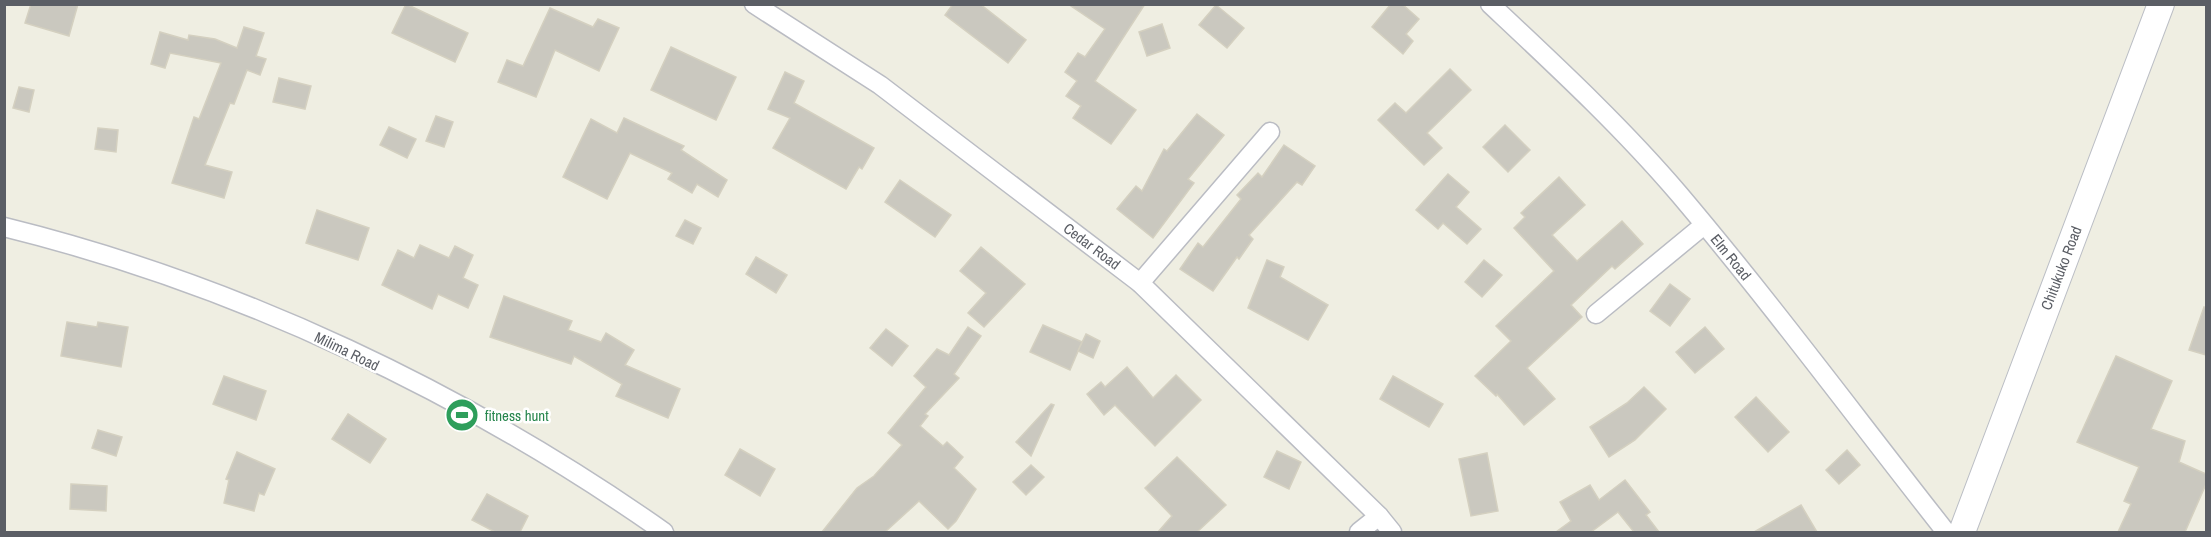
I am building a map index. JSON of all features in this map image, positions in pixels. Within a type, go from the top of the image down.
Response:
[{"type":"street","name":"Cedar Road","points":[[754,4],[880,85],[1140,283],[1379,516],[1392,532]]},
{"type":"street","name":"Elm Road","points":[[1490,4],[1575,85],[1677,192],[1791,330],[1946,532]]},
{"type":"street","name":"Chitukuko Road","points":[[1962,532],[2161,4]]},
{"type":"street","points":[[1140,283],[1270,132]]},
{"type":"street","points":[[1596,314],[1704,225]]},
{"type":"street","name":"Milima Road","points":[[4,228],[140,265],[322,338],[494,426],[617,500],[663,532]]},
{"type":"street","points":[[1359,532],[1379,516]]},
{"type":"building","points":[[31,4],[78,4],[69,36],[25,23]]},
{"type":"building","points":[[406,4],[468,33],[455,62],[392,33]]},
{"type":"building","points":[[953,4],[980,4],[1026,40],[1008,63],[945,15]]},
{"type":"building","points":[[1068,4],[1145,4],[1095,81],[1136,110],[1111,144],[1073,118],[1081,106],[1066,96],[1077,81],[1065,72],[1078,53],[1085,57],[1105,29]]},
{"type":"building","points":[[1391,4],[1402,4],[1419,19],[1406,34],[1413,41],[1403,54],[1372,27]]},
{"type":"building","points":[[1216,5],[1244,28],[1227,48],[1199,25]]},
{"type":"building","points":[[550,8],[593,27],[598,19],[619,28],[599,71],[555,50],[536,97],[498,82],[507,60],[523,66]]},
{"type":"building","points":[[1162,24],[1170,48],[1147,56],[1139,32]]},
{"type":"building","points":[[244,27],[264,33],[256,56],[266,59],[260,75],[247,70],[234,104],[230,103],[205,165],[232,172],[224,198],[172,183],[194,117],[199,119],[221,63],[170,53],[165,68],[151,64],[160,32],[188,40],[189,35],[215,39],[237,48]]},
{"type":"building","points":[[671,47],[736,77],[716,120],[651,90]]},
{"type":"building","points":[[1450,69],[1471,90],[1427,133],[1442,148],[1424,165],[1378,120],[1395,103],[1406,113]]},
{"type":"building","points":[[785,72],[804,81],[794,103],[874,148],[862,169],[859,167],[846,189],[773,148],[790,118],[768,109]]},
{"type":"building","points":[[279,78],[311,86],[305,109],[273,102]]},
{"type":"building","points":[[19,87],[34,90],[29,112],[13,108]]},
{"type":"building","points":[[1197,114],[1224,135],[1188,179],[1194,183],[1153,238],[1117,209],[1136,186],[1142,191],[1164,149],[1167,151]]},
{"type":"building","points":[[436,116],[453,122],[444,147],[426,141]]},
{"type":"building","points":[[624,118],[684,146],[681,150],[727,180],[718,197],[697,184],[692,193],[668,179],[672,173],[630,153],[607,199],[563,177],[591,119],[617,133]]},
{"type":"building","points":[[1505,125],[1530,150],[1508,172],[1483,147]]},
{"type":"building","points":[[389,127],[416,139],[407,158],[380,145]]},
{"type":"building","points":[[98,128],[118,130],[116,152],[95,149]]},
{"type":"building","points":[[1284,145],[1315,166],[1302,185],[1297,182],[1249,235],[1253,239],[1213,291],[1180,269],[1198,243],[1203,247],[1241,199],[1237,195],[1258,173],[1262,177]]},
{"type":"building","points":[[1448,174],[1469,192],[1456,207],[1481,229],[1467,244],[1443,223],[1438,229],[1416,210]]},
{"type":"building","points":[[1559,177],[1585,205],[1552,235],[1577,261],[1622,221],[1643,244],[1615,269],[1612,266],[1571,305],[1582,317],[1527,368],[1555,399],[1524,425],[1497,394],[1496,396],[1475,376],[1511,341],[1496,326],[1554,271],[1514,228],[1525,217],[1521,213]]},
{"type":"building","points":[[900,180],[951,215],[935,237],[885,202]]},
{"type":"building","points":[[317,210],[369,228],[358,260],[306,243]]},
{"type":"building","points":[[685,220],[701,228],[693,244],[676,236]]},
{"type":"building","points":[[420,245],[449,258],[455,246],[473,255],[463,278],[478,285],[468,308],[438,294],[432,309],[382,285],[398,250],[414,258]]},
{"type":"building","points":[[981,247],[1025,284],[984,327],[968,313],[986,293],[960,271]]},
{"type":"building","points":[[756,257],[787,275],[776,293],[746,274]]},
{"type":"building","points":[[1267,260],[1284,267],[1280,277],[1328,305],[1308,340],[1248,308]]},
{"type":"building","points":[[1484,260],[1502,275],[1482,297],[1465,282]]},
{"type":"building","points":[[1670,284],[1690,299],[1670,326],[1650,311]]},
{"type":"building","points":[[504,296],[572,321],[568,330],[601,342],[606,333],[634,350],[625,365],[680,389],[668,418],[616,396],[622,384],[574,356],[571,364],[490,337]]},
{"type":"building","points":[[2204,307],[2206,308],[2206,355],[2189,350]]},
{"type":"building","points":[[67,322],[97,327],[98,322],[128,327],[121,367],[61,356]]},
{"type":"building","points":[[1043,325],[1082,342],[1070,370],[1030,352]]},
{"type":"building","points":[[968,327],[981,336],[954,374],[959,378],[925,414],[928,416],[920,426],[943,446],[947,442],[963,457],[954,468],[976,489],[956,521],[948,529],[919,501],[885,532],[822,532],[857,488],[874,476],[902,445],[888,433],[926,387],[914,376],[937,349],[949,355]]},
{"type":"building","points":[[1705,327],[1724,349],[1695,373],[1676,352]]},
{"type":"building","points":[[886,329],[908,346],[892,366],[870,348]]},
{"type":"building","points":[[1086,334],[1100,341],[1093,358],[1078,351]]},
{"type":"building","points":[[2116,356],[2172,381],[2151,429],[2185,441],[2179,462],[2206,474],[2206,484],[2185,532],[2118,532],[2131,504],[2124,501],[2139,467],[2077,442]]},
{"type":"building","points":[[1127,367],[1153,398],[1176,375],[1201,400],[1155,446],[1115,405],[1104,415],[1087,394],[1101,382],[1105,387]]},
{"type":"building","points":[[224,376],[266,391],[256,420],[213,404]]},
{"type":"building","points":[[1393,376],[1443,404],[1429,427],[1380,399]]},
{"type":"building","points":[[1644,387],[1666,409],[1635,440],[1609,457],[1590,427],[1627,403]]},
{"type":"building","points":[[1756,397],[1789,432],[1768,452],[1735,417]]},
{"type":"building","points":[[1051,404],[1054,405],[1031,456],[1016,442]]},
{"type":"building","points":[[348,414],[386,439],[370,463],[332,439]]},
{"type":"building","points":[[98,430],[122,437],[116,456],[92,448]]},
{"type":"building","points":[[740,449],[775,469],[760,496],[725,475]]},
{"type":"building","points":[[1847,450],[1860,465],[1839,484],[1826,470]]},
{"type":"building","points":[[1277,451],[1301,462],[1289,489],[1264,477]]},
{"type":"building","points":[[237,452],[275,469],[264,495],[259,493],[254,511],[224,503],[229,480],[226,479]]},
{"type":"building","points":[[1487,453],[1498,511],[1471,516],[1459,459]]},
{"type":"building","points":[[1177,457],[1226,505],[1197,532],[1158,532],[1172,516],[1145,488]]},
{"type":"building","points":[[1031,465],[1044,477],[1026,495],[1013,482]]},
{"type":"building","points":[[1625,480],[1650,512],[1646,515],[1659,532],[1634,532],[1618,512],[1591,532],[1556,532],[1571,521],[1560,502],[1590,485],[1599,500]]},
{"type":"building","points":[[71,484],[107,486],[106,511],[70,509]]},
{"type":"building","points":[[487,494],[528,516],[520,532],[495,532],[472,520]]},
{"type":"building","points":[[1801,505],[1817,532],[1754,532]]},
{"type":"place","name":"fitness hunt","points":[[462,415]]}]
